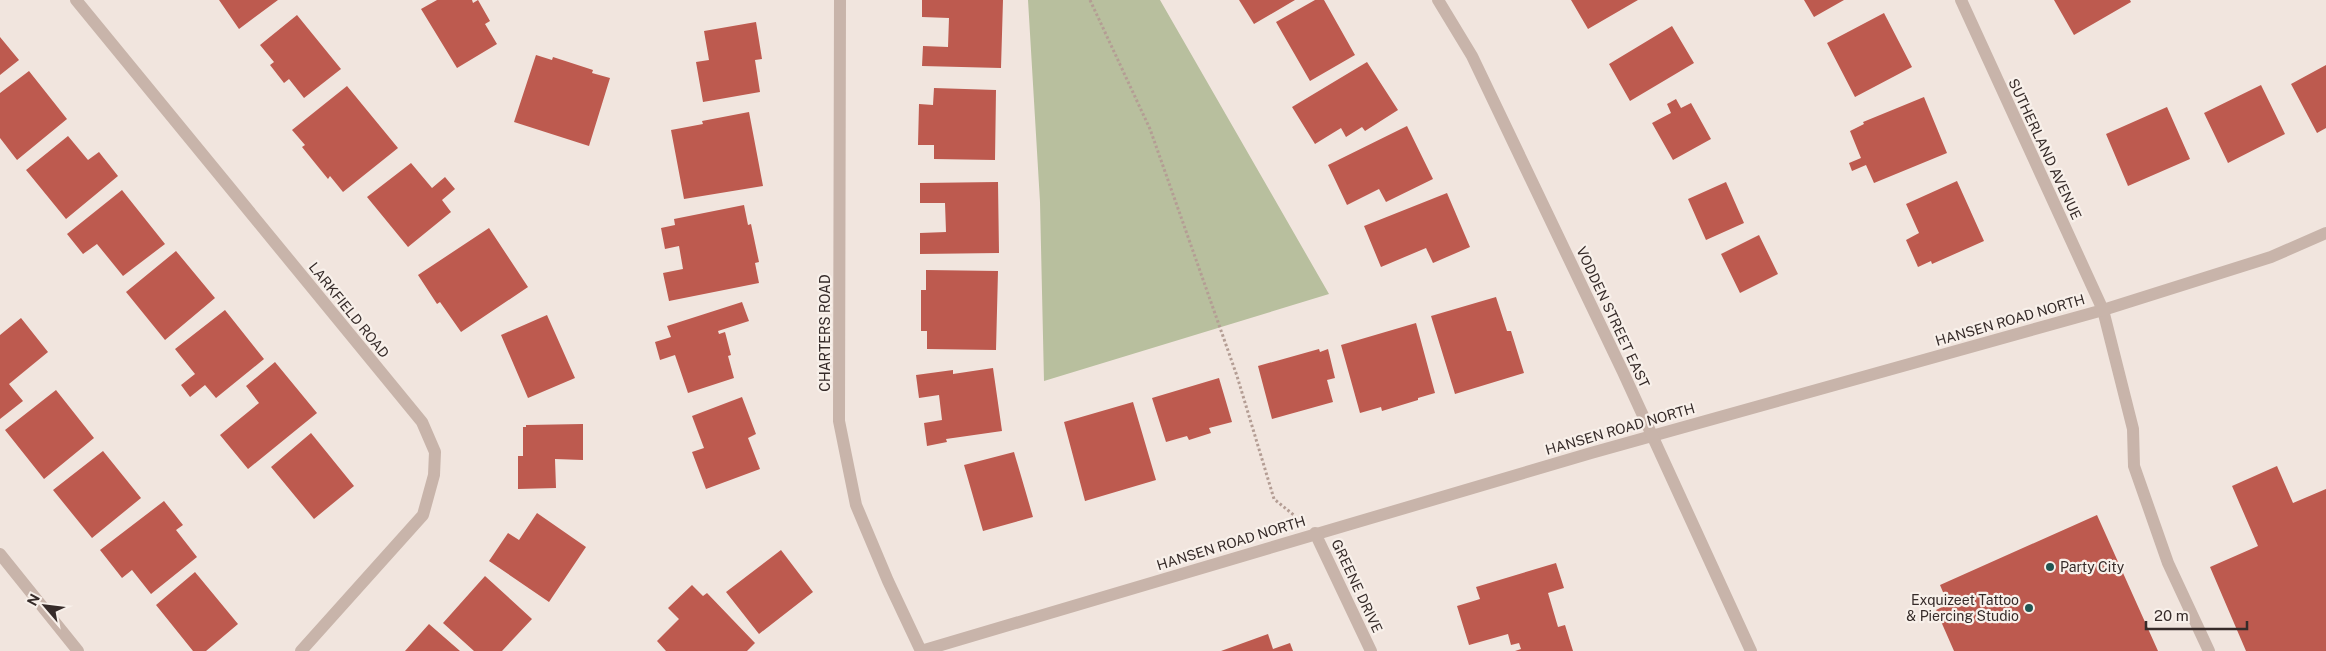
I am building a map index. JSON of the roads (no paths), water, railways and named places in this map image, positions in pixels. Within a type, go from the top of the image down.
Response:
[{"type":"street","name":"LARKFIELD ROAD","points":[[76,0],[422,422],[435,452],[434,475],[423,515],[302,651]]},
{"type":"street","name":"CHARTERS ROAD","points":[[840,0],[839,421],[856,505],[888,581],[921,651]]},
{"type":"street","name":"VODDEN STREET EAST","points":[[1438,0],[1472,56],[1652,436],[1751,651]]},
{"type":"street","name":"SUTHERLAND AVENUE","points":[[1961,0],[2102,310],[2133,429],[2134,466],[2168,563],[2209,651]]},
{"type":"street","name":"HANSEN ROAD NORTH","points":[[921,651],[1315,533],[2102,310],[2271,257],[2326,233]]},
{"type":"street","name":"GREENE DRIVE","points":[[1315,533],[1371,651]]},
{"type":"street","points":[[0,554],[78,651]]},
{"type":"place","name":"Party City","points":[[2050,567]]},
{"type":"place","name":"Exquizeet Tattoo & Piercing Studio","points":[[2029,608]]}]
